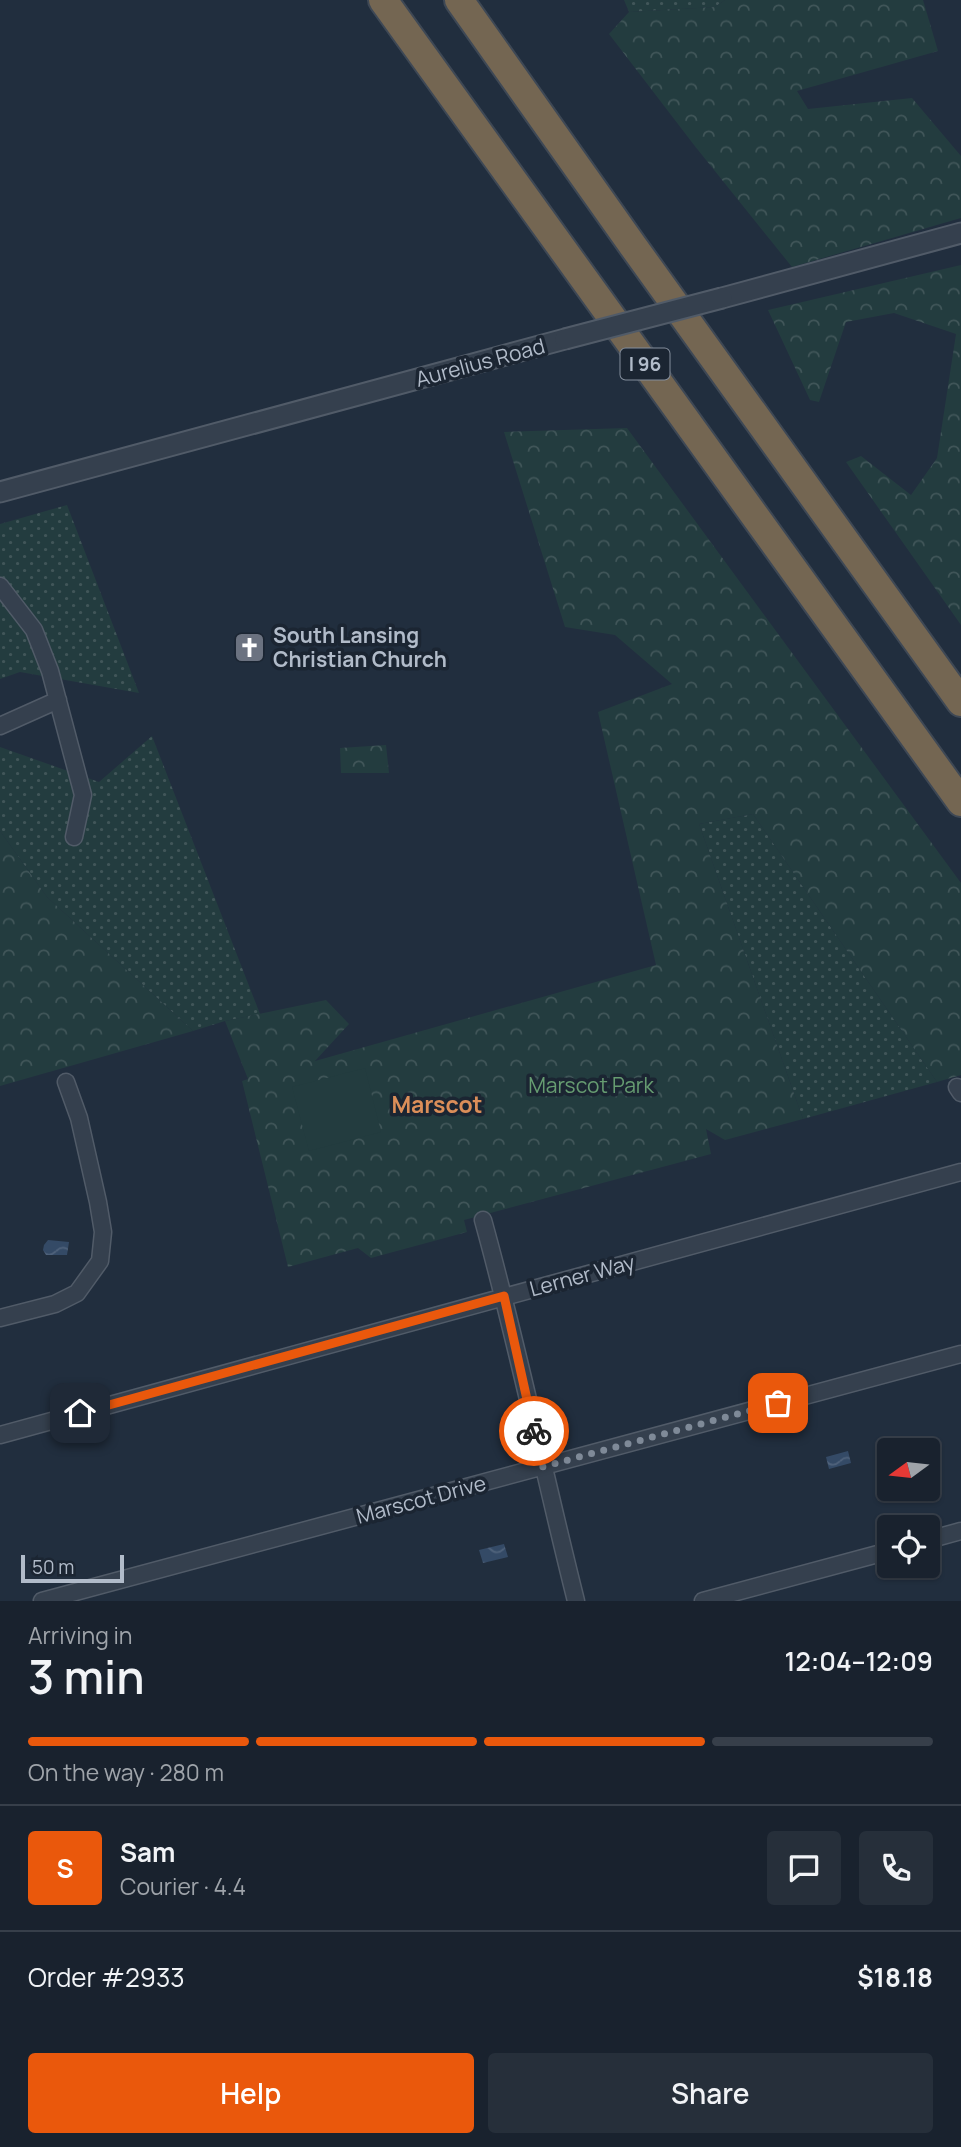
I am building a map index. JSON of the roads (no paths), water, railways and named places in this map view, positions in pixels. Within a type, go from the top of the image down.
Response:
[{"type":"highway","name":"I 96","points":[[383,0],[961,802]]},
{"type":"highway","name":"I 96","points":[[459,0],[961,702]]},
{"type":"street","name":"Aurelius Road","points":[[0,492],[961,233]]},
{"type":"street","points":[[0,586],[6,605],[25,616],[42,647],[58,701],[83,796],[74,837]]},
{"type":"street","points":[[0,726],[58,701]]},
{"type":"street","points":[[0,1318],[55,1304],[77,1293],[100,1261],[103,1232],[79,1118],[66,1082]]},
{"type":"street","name":"Lerner Way","points":[[0,1435],[961,1172]]},
{"type":"street","points":[[483,1220],[504,1296],[542,1467],[576,1601]]},
{"type":"street","name":"Marscot Drive","points":[[42,1601],[961,1354]]},
{"type":"street","points":[[940,1537],[961,1531]]},
{"type":"street","points":[[703,1601],[877,1553]]},
{"type":"water","points":[[48,1240],[69,1242],[67,1255],[46,1255],[43,1250]]},
{"type":"water","points":[[848,1451],[851,1463],[829,1469],[826,1457]]},
{"type":"water","points":[[504,1544],[508,1557],[483,1563],[479,1550]]},
{"type":"place","name":"South Lansing Christian Church","points":[[250,647]]},
{"type":"district","name":"Marscot","points":[[437,1104]]},
{"type":"park label","name":"Marscot Park","points":[[591,1085]]}]
